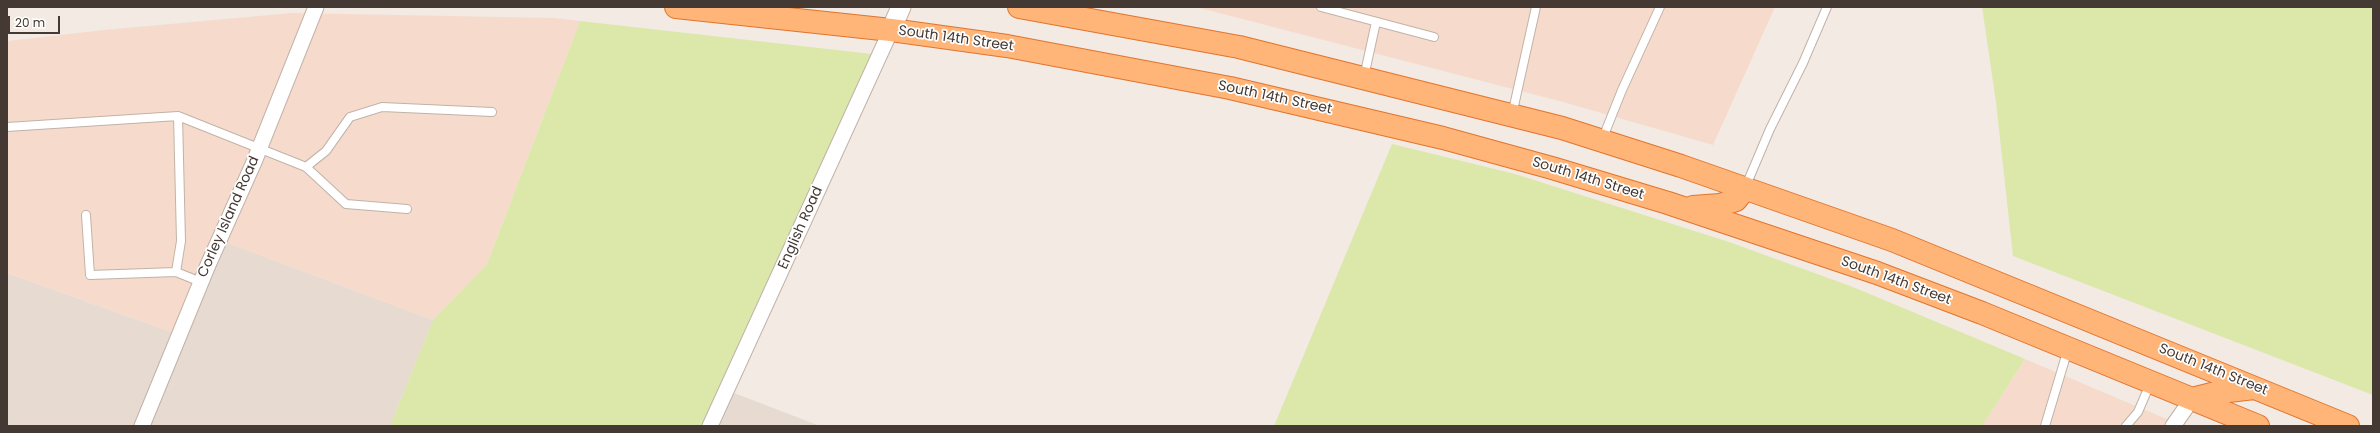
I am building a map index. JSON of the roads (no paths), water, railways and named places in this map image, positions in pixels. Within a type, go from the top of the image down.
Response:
[{"type":"highway","name":"South 14th Street","points":[[676,7],[891,30],[1007,46],[1130,68],[1330,110],[1546,166],[1684,208],[1877,273],[2069,348],[2258,426]]},
{"type":"highway","name":"South 14th Street","points":[[1019,7],[1239,48],[1364,77],[1512,115],[1601,141],[1746,188],[1892,240],[2348,426]]},
{"type":"highway","points":[[1684,208],[1720,205],[1736,200],[1746,188]]},
{"type":"highway","points":[[2192,399],[2220,392],[2256,388]]},
{"type":"street","name":"Corley Island Road","points":[[142,426],[201,282],[260,148],[316,7]]},
{"type":"street","points":[[891,30],[901,7]]},
{"type":"street","name":"English Road","points":[[710,426],[891,30]]},
{"type":"street","points":[[2173,426],[2192,399]]},
{"type":"lane","points":[[1321,7],[1434,37]]},
{"type":"lane","points":[[1512,115],[1536,7]]},
{"type":"lane","points":[[1601,141],[1622,90],[1660,7]]},
{"type":"lane","points":[[1746,188],[1770,129],[1803,63],[1827,7]]},
{"type":"lane","points":[[1364,77],[1376,22]]},
{"type":"lane","points":[[306,167],[326,151],[350,116],[382,107],[492,112]]},
{"type":"lane","points":[[176,272],[181,241],[178,116]]},
{"type":"lane","points":[[7,127],[178,116],[306,167],[346,204],[407,209]]},
{"type":"lane","points":[[86,215],[90,275],[176,272],[201,282]]},
{"type":"lane","points":[[2045,426],[2069,348]]},
{"type":"lane","points":[[2126,426],[2138,412],[2151,382]]}]
